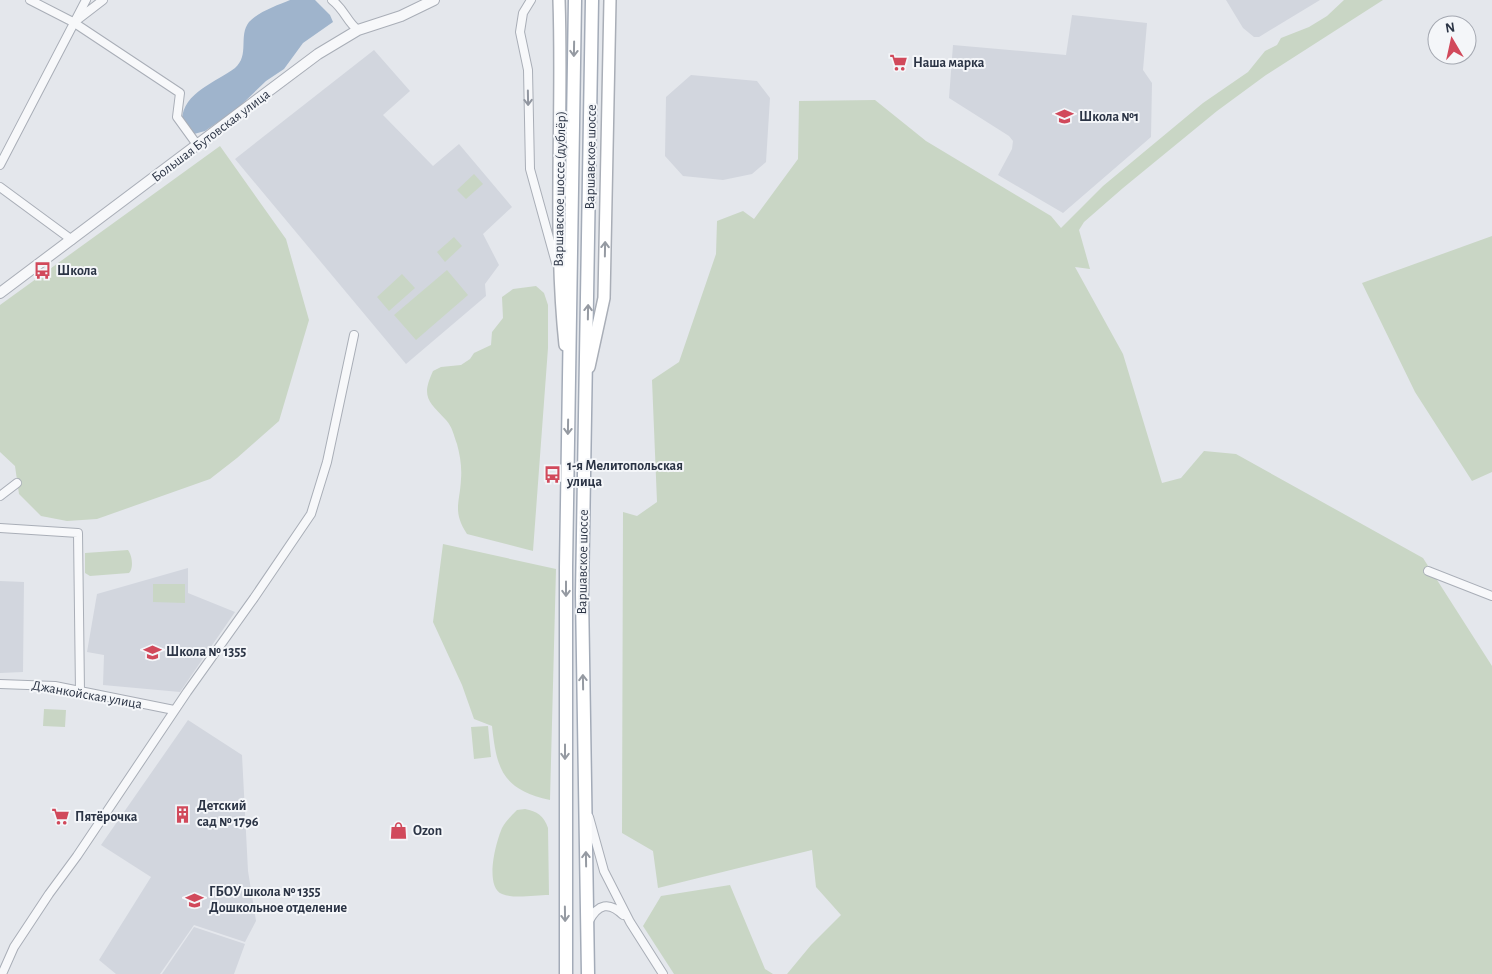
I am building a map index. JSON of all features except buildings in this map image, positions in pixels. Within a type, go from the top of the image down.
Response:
[{"type":"main road","name":"Варшавское шоссе (дублёр)","points":[[559,0],[562,72],[560,278],[569,378]]},
{"type":"main road","name":"Варшавское шоссе","points":[[566,974],[564,854],[575,0]]},
{"type":"main road","name":"Варшавское шоссе","points":[[588,974],[582,594],[592,0]]},
{"type":"main road","points":[[587,378],[604,298],[610,0]]},
{"type":"street","points":[[30,0],[73,22],[180,94],[177,117],[198,146]]},
{"type":"street","points":[[0,165],[86,0]]},
{"type":"street","points":[[73,22],[103,0]]},
{"type":"street","points":[[332,0],[342,8],[350,22],[358,30]]},
{"type":"street","name":"Большая Бутовская улица","points":[[0,293],[318,54],[358,30],[401,16],[434,0]]},
{"type":"street","points":[[531,0],[523,13],[520,32],[528,70],[530,169],[560,278]]},
{"type":"street","points":[[0,187],[72,240]]},
{"type":"street","points":[[2,974],[14,947],[174,710],[311,514],[327,462],[354,335]]},
{"type":"street","points":[[0,496],[17,484]]},
{"type":"street","points":[[0,528],[78,533],[80,692]]},
{"type":"street","points":[[1428,571],[1492,596]]},
{"type":"street","name":"Джанкойская улица","points":[[0,684],[45,685],[174,710]]},
{"type":"street","points":[[585,800],[604,871],[630,922],[663,974]]},
{"type":"street","points":[[587,926],[594,913],[606,905],[613,905],[630,922]]},
{"type":"shaded area","points":[[1226,0],[1320,0],[1259,37],[1254,37],[1243,28]]},
{"type":"shaded area","name":"Школа №1","points":[[1072,15],[1147,23],[1143,70],[1152,83],[1151,137],[1063,213],[998,175],[1012,149],[1013,141],[1009,136],[949,98],[953,45],[1066,55]]},
{"type":"shaded area","points":[[374,50],[410,91],[383,115],[433,166],[459,144],[512,207],[483,234],[499,265],[485,284],[486,296],[406,364],[235,159]]},
{"type":"shaded area","points":[[691,75],[757,81],[770,98],[766,162],[752,174],[723,180],[683,176],[665,156],[666,97]]},
{"type":"shaded area","points":[[188,568],[188,593],[235,612],[180,692],[103,685],[104,655],[87,652],[97,594]]},
{"type":"shaded area","points":[[0,581],[24,582],[23,672],[0,673]]},
{"type":"shaded area","points":[[188,720],[242,755],[248,871],[256,921],[245,942],[194,925],[160,974],[116,974],[99,960],[151,877],[101,845]]},
{"type":"shaded area","points":[[194,927],[245,944],[234,974],[162,974]]},
{"type":"green space","points":[[1344,0],[1383,0],[1266,75],[1217,111],[1123,188],[1084,222],[1079,230],[1090,269],[1075,267],[1123,354],[1162,483],[1181,478],[1204,451],[1236,454],[1423,558],[1492,666],[1492,974],[787,974],[811,945],[841,915],[816,887],[812,850],[658,888],[653,851],[622,833],[623,512],[637,516],[657,502],[652,380],[679,362],[716,254],[717,221],[743,211],[754,219],[798,159],[799,101],[875,100],[926,141],[1051,216],[1061,228],[1103,186],[1203,103],[1248,72],[1265,51],[1277,45],[1281,38],[1309,27],[1327,16]]},
{"type":"green space","points":[[220,146],[286,239],[309,320],[279,421],[210,479],[97,519],[67,521],[41,516],[19,494],[15,466],[0,452],[0,305]]},
{"type":"green space","points":[[474,174],[483,184],[466,199],[457,190]]},
{"type":"green space","points":[[1492,236],[1492,472],[1472,481],[1415,392],[1362,283]]},
{"type":"green space","points":[[454,237],[462,246],[445,262],[437,252]]},
{"type":"green space","points":[[447,270],[468,295],[416,340],[394,315]]},
{"type":"green space","points":[[402,274],[415,288],[389,311],[377,297]]},
{"type":"green space","points":[[536,286],[544,293],[548,305],[548,348],[533,551],[467,534],[458,513],[461,470],[457,444],[450,425],[428,398],[427,387],[433,371],[441,367],[461,365],[470,359],[474,353],[491,345],[492,332],[503,318],[502,297],[513,289]]},
{"type":"green space","points":[[443,544],[556,569],[550,800],[521,790],[505,775],[496,755],[492,726],[474,719],[462,685],[433,622]]},
{"type":"green space","points":[[128,550],[132,562],[132,568],[129,573],[90,576],[85,573],[85,553]]},
{"type":"green space","points":[[153,584],[185,584],[185,603],[153,602]]},
{"type":"green space","points":[[44,709],[66,710],[65,727],[43,726]]},
{"type":"green space","points":[[488,726],[491,757],[474,759],[471,727]]},
{"type":"green space","points":[[525,809],[540,815],[548,828],[549,895],[518,897],[502,894],[494,882],[493,863],[502,828],[517,810]]},
{"type":"green space","points":[[730,885],[765,969],[773,974],[674,974],[643,926],[661,896]]},
{"type":"water","points":[[290,0],[315,0],[330,15],[333,22],[303,43],[284,69],[266,81],[237,109],[205,131],[194,134],[182,120],[188,102],[194,95],[235,68],[239,63],[243,51],[244,33],[253,18]]},
{"type":"place","name":"Наша марка","points":[[899,63]]},
{"type":"place","name":"Школа №1","points":[[1065,117]]},
{"type":"place","name":"Школа","points":[[43,271]]},
{"type":"place","name":"1-я Мелитопольская улица","points":[[553,474]]},
{"type":"place","name":"Школа № 1355","points":[[152,652]]},
{"type":"place","name":"Детский сад № 1796","points":[[183,814]]},
{"type":"place","name":"Пятёрочка","points":[[61,817]]},
{"type":"place","name":"Ozon","points":[[399,831]]},
{"type":"place","name":"ГБОУ школа № 1355 Дошкольное отделение","points":[[195,900]]}]
